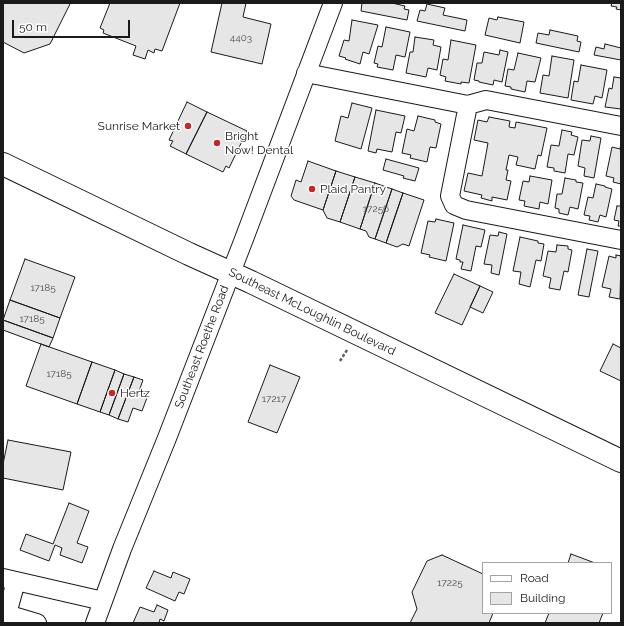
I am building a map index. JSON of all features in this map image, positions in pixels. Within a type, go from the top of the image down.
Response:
[{"type":"main road","name":"Southeast McLoughlin Boulevard","points":[[3,164],[621,461]]},
{"type":"street","name":"Southeast Roethe Road","points":[[95,623],[333,3]]},
{"type":"street","points":[[306,73],[468,105],[486,100],[621,126]]},
{"type":"street","points":[[468,105],[450,196],[454,205],[466,210],[621,240]]},
{"type":"street","points":[[37,623],[7,614],[9,580],[103,601]]},
{"type":"building","points":[[3,3],[70,4],[50,44],[24,53],[3,42]]},
{"type":"building","points":[[110,3],[180,3],[162,51],[155,49],[154,53],[148,50],[145,59],[133,55],[136,46],[103,33],[104,30],[100,28]]},
{"type":"building","points":[[222,3],[246,3],[243,17],[271,24],[262,64],[211,52]]},
{"type":"building","points":[[362,3],[392,3],[405,6],[404,9],[409,10],[407,20],[361,11]]},
{"type":"building","points":[[612,3],[621,3],[621,10],[616,9],[617,7],[611,6]]},
{"type":"building","points":[[427,4],[445,8],[443,15],[467,20],[465,31],[417,21],[420,10],[425,11]]},
{"type":"building","points":[[498,17],[524,22],[520,43],[485,35],[489,18],[497,20]]},
{"type":"building","points":[[352,20],[378,25],[369,54],[363,52],[360,64],[339,56],[344,40],[349,41]]},
{"type":"building","points":[[386,27],[410,32],[405,57],[396,55],[393,70],[377,67],[378,64],[374,63],[378,46],[382,47]]},
{"type":"building","points":[[550,30],[578,36],[577,41],[581,42],[579,52],[536,43],[538,33],[549,35]]},
{"type":"building","points":[[415,37],[434,40],[433,45],[441,47],[437,70],[428,68],[426,77],[406,73],[410,52],[413,52]]},
{"type":"building","points":[[451,40],[476,45],[469,83],[461,82],[461,84],[445,81],[446,77],[440,75],[443,59],[448,60]]},
{"type":"building","points":[[605,44],[621,48],[621,60],[594,55],[596,47],[604,49]]},
{"type":"building","points":[[500,50],[508,52],[502,82],[494,80],[493,85],[474,80],[477,63],[482,63],[484,52],[499,55]]},
{"type":"building","points":[[518,53],[541,58],[535,82],[527,81],[525,92],[505,86],[508,69],[514,70]]},
{"type":"building","points":[[552,56],[574,60],[568,98],[540,93],[543,75],[549,76]]},
{"type":"building","points":[[581,65],[607,70],[602,98],[595,96],[593,104],[571,100],[574,81],[578,82]]},
{"type":"building","points":[[614,77],[621,78],[621,109],[605,107],[609,88],[612,89]]},
{"type":"building","name":"Sunrise Market","points":[[187,102],[207,112],[186,154],[170,146],[173,141],[169,140]]},
{"type":"building","points":[[352,103],[372,108],[361,149],[335,141],[341,116],[348,118]]},
{"type":"building","points":[[376,110],[405,116],[401,133],[396,132],[392,152],[377,149],[376,153],[368,151]]},
{"type":"building","name":"Bright Now! Dental","points":[[207,112],[247,131],[229,168],[226,166],[223,172],[186,154]]},
{"type":"building","points":[[418,116],[435,120],[435,122],[441,124],[436,148],[430,147],[427,162],[410,158],[411,155],[402,153],[407,129],[414,131]]},
{"type":"building","points":[[489,117],[510,121],[509,127],[515,128],[516,122],[547,128],[541,156],[538,155],[535,169],[516,165],[518,157],[509,155],[506,180],[511,181],[507,200],[492,197],[492,201],[481,198],[482,195],[464,191],[468,173],[482,176],[488,143],[474,140],[478,120],[487,122]]},
{"type":"building","points":[[562,130],[572,132],[571,135],[578,137],[574,155],[568,154],[565,173],[554,171],[554,168],[547,167],[551,145],[559,146]]},
{"type":"building","points":[[591,136],[601,138],[594,178],[584,176],[585,168],[578,166],[582,140],[590,141]]},
{"type":"building","points":[[621,143],[621,184],[613,182],[614,178],[606,176],[612,147],[620,149]]},
{"type":"building","points":[[386,159],[419,168],[415,181],[383,170]]},
{"type":"building","name":"Plaid Pantry","points":[[308,161],[336,171],[323,210],[294,200],[291,196],[296,180],[301,182]]},
{"type":"building","points":[[336,171],[355,177],[340,222],[327,218],[323,210]]},
{"type":"building","points":[[530,176],[552,180],[548,204],[540,202],[539,209],[524,206],[525,201],[519,200],[523,181],[529,182]]},
{"type":"building","points":[[355,177],[375,183],[360,229],[340,222]]},
{"type":"building","points":[[565,178],[583,183],[578,209],[570,207],[568,215],[559,213],[559,209],[555,208],[557,194],[562,194]]},
{"type":"building","points":[[375,183],[392,189],[375,239],[369,237],[366,231],[360,229]]},
{"type":"building","points":[[596,184],[612,189],[606,217],[600,215],[598,222],[589,220],[590,216],[584,215],[588,197],[593,198]]},
{"type":"building","points":[[392,189],[403,193],[386,243],[375,239]]},
{"type":"building","points":[[403,193],[424,200],[409,246],[403,244],[397,247],[386,243]]},
{"type":"building","points":[[617,206],[621,206],[621,226],[618,226],[619,221],[614,220]]},
{"type":"building","points":[[436,219],[454,223],[446,261],[429,257],[430,255],[421,253],[428,221],[435,222]]},
{"type":"building","points":[[463,225],[485,230],[481,247],[476,246],[471,271],[461,269],[463,262],[456,259]]},
{"type":"building","points":[[499,232],[507,234],[499,275],[491,273],[492,265],[484,264],[490,235],[498,236]]},
{"type":"building","points":[[520,237],[544,244],[541,261],[536,260],[530,287],[519,284],[521,272],[513,271]]},
{"type":"building","points":[[557,245],[568,246],[568,249],[572,250],[568,272],[564,271],[560,290],[549,288],[551,278],[543,276],[548,251],[556,252]]},
{"type":"building","points":[[587,249],[598,251],[589,297],[578,295]]},
{"type":"building","points":[[616,255],[621,256],[620,299],[609,297],[611,289],[602,287],[609,256],[616,258]]},
{"type":"building","points":[[25,259],[75,277],[60,318],[10,300]]},
{"type":"building","points":[[454,274],[480,286],[462,325],[435,313]]},
{"type":"building","points":[[480,286],[493,292],[483,313],[470,307]]},
{"type":"building","points":[[10,300],[60,318],[53,338],[3,320]]},
{"type":"building","points":[[3,320],[53,338],[49,347],[3,330]]},
{"type":"building","points":[[41,344],[92,362],[77,404],[26,386]]},
{"type":"building","points":[[613,344],[621,348],[621,381],[600,371]]},
{"type":"building","points":[[92,362],[115,370],[100,412],[77,404]]},
{"type":"building","points":[[270,365],[300,377],[277,433],[248,422]]},
{"type":"building","name":"Hertz","points":[[115,370],[124,374],[109,415],[100,412]]},
{"type":"building","points":[[124,374],[134,377],[118,419],[109,415]]},
{"type":"building","points":[[134,377],[143,380],[139,391],[148,395],[142,411],[133,408],[128,422],[118,419]]},
{"type":"building","points":[[8,440],[71,452],[63,490],[3,478],[3,464]]},
{"type":"building","points":[[69,503],[89,511],[77,543],[88,547],[82,563],[60,555],[62,548],[55,545],[49,561],[20,550],[26,534],[53,544]]},
{"type":"building","points":[[571,554],[592,562],[568,562]]},
{"type":"building","points":[[442,555],[482,574],[482,614],[493,614],[489,623],[410,623],[417,609],[412,592],[427,561]]},
{"type":"building","points":[[154,571],[171,578],[173,572],[190,579],[184,594],[179,592],[175,601],[146,588]]},
{"type":"building","points":[[157,605],[168,610],[164,621],[160,619],[159,623],[133,623],[140,607],[154,612]]},
{"type":"building","points":[[549,614],[603,614],[599,623],[545,623]]},
{"type":"place","name":"Sunrise Market","points":[[188,126]]},
{"type":"place","name":"Bright Now! Dental","points":[[217,143]]},
{"type":"place","name":"Plaid Pantry","points":[[312,189]]},
{"type":"place","name":"Hertz","points":[[112,393]]}]
